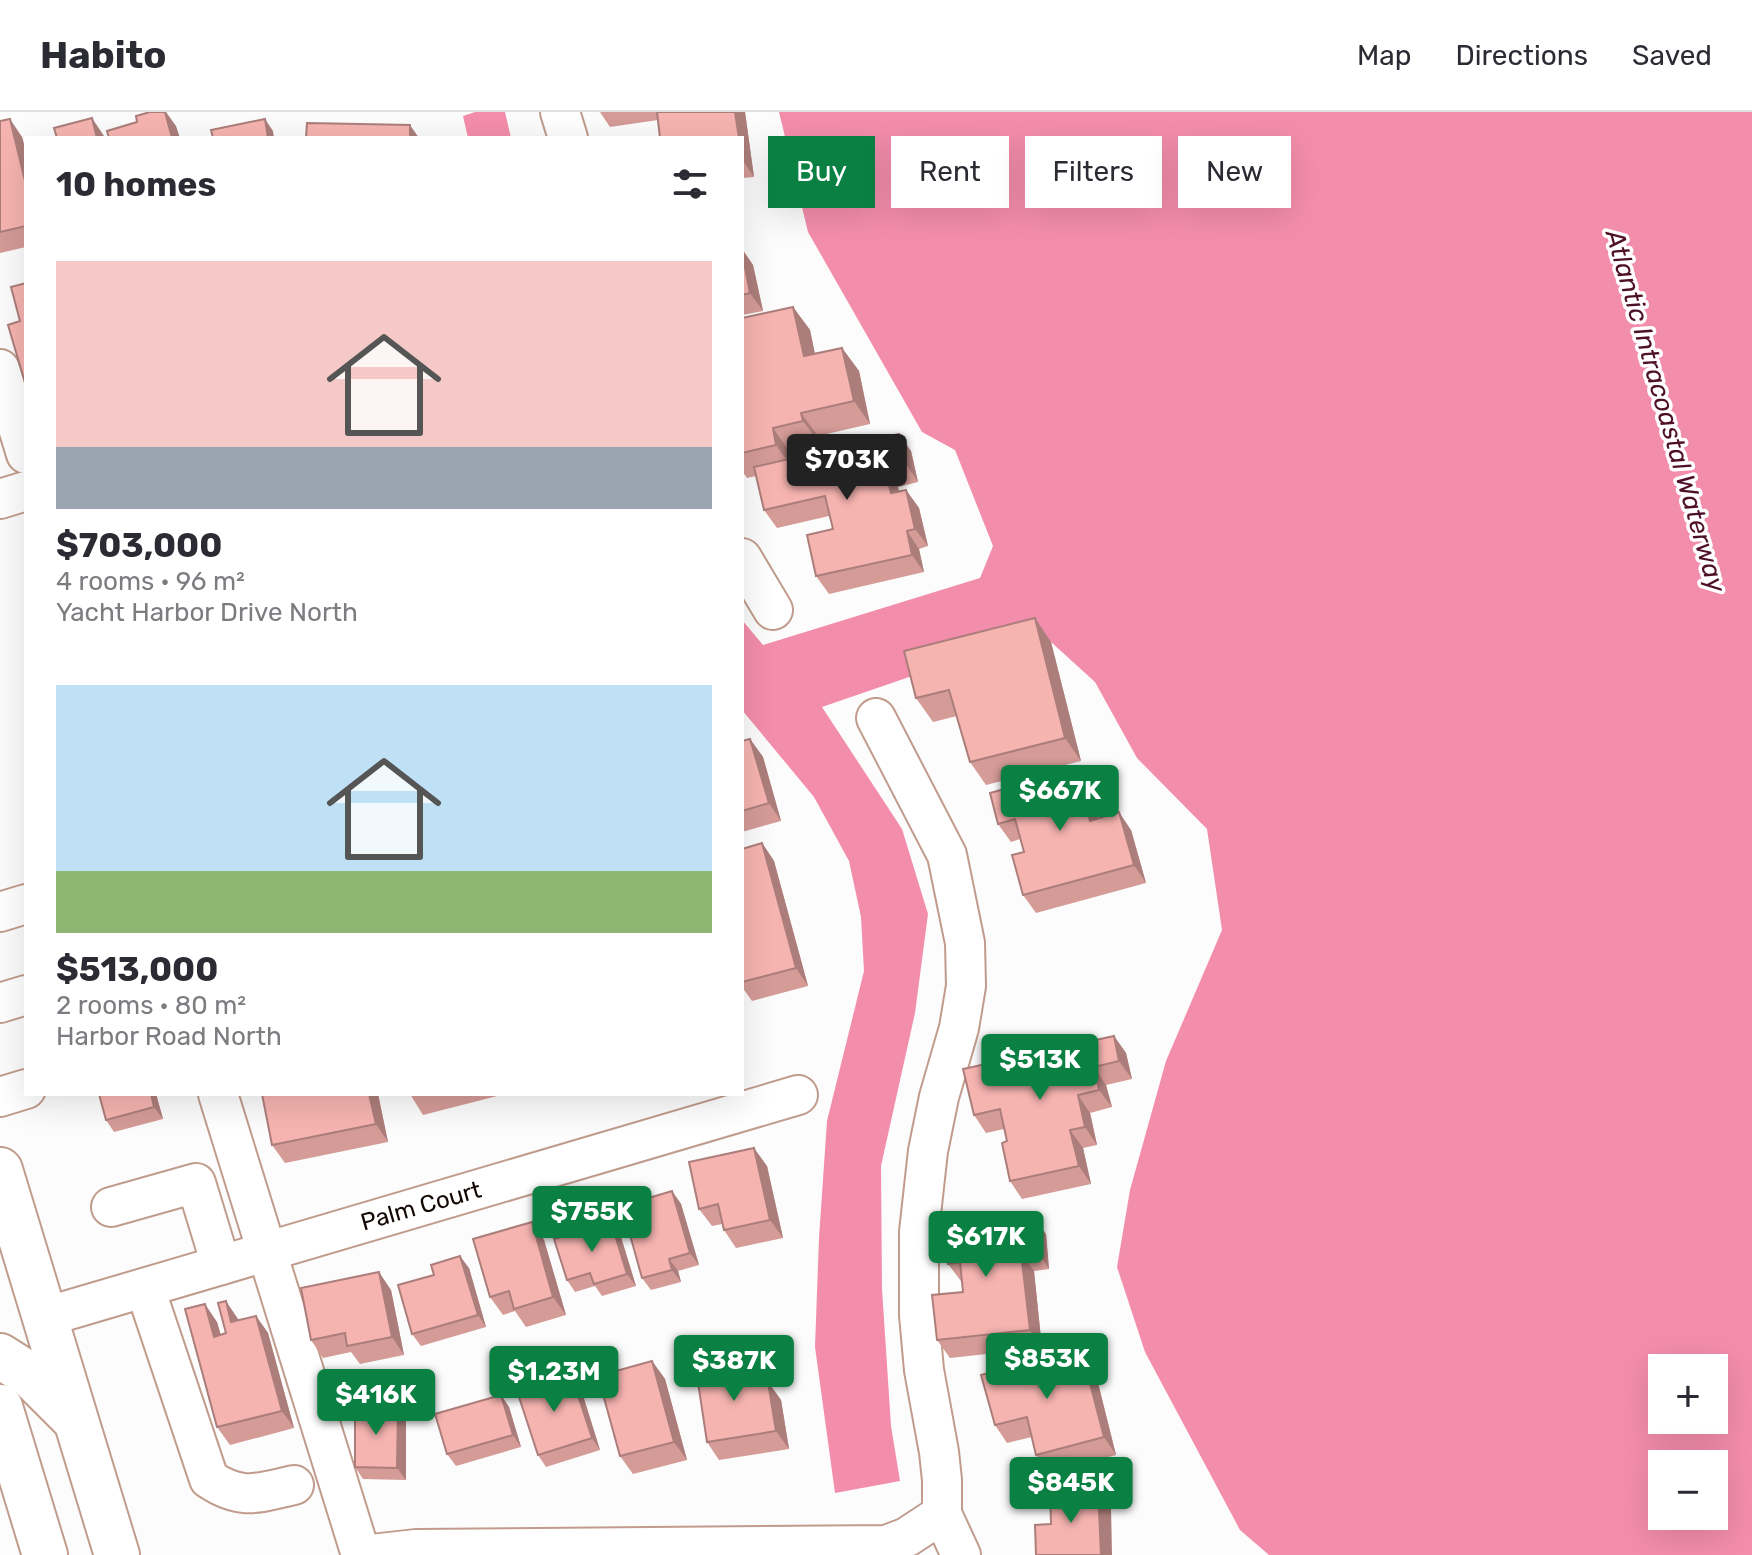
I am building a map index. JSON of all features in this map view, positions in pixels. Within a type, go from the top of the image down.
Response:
[{"type":"main road","points":[[0,1170],[117,1555]]},
{"type":"main road","points":[[0,1289],[21,1306],[45,1317]]},
{"type":"main road","points":[[0,1356],[30,1375],[77,1422]]},
{"type":"main road","points":[[0,1407],[7,1460],[45,1555]]},
{"type":"street","points":[[560,112],[567,136]]},
{"type":"street","points":[[3,388],[24,448]]},
{"type":"street","points":[[0,499],[24,492]]},
{"type":"street","points":[[744,561],[773,610]]},
{"type":"street","points":[[876,718],[947,855],[965,943],[966,986],[959,1028],[939,1097],[928,1151],[919,1232],[919,1315],[924,1370],[939,1452],[942,1514],[961,1555]]},
{"type":"street","points":[[0,912],[24,905]]},
{"type":"street","points":[[0,1003],[24,996]]},
{"type":"street","points":[[0,1097],[24,1090]]},
{"type":"street","name":"Palm Court","points":[[45,1317],[798,1095]]},
{"type":"street","points":[[219,1096],[362,1555],[416,1549],[886,1545],[907,1537],[942,1514]]},
{"type":"street","points":[[111,1207],[196,1183],[221,1265]]},
{"type":"street","points":[[145,1288],[209,1479],[225,1490],[253,1494],[294,1485]]},
{"type":"water","points":[[475,112],[505,112],[511,136],[468,136],[463,116]]},
{"type":"water","name":"Atlantic Intracoastal Waterway","points":[[779,112],[1752,112],[1752,1555],[1269,1555],[1240,1530],[1145,1352],[1117,1267],[1130,1190],[1166,1061],[1222,930],[1207,829],[1137,758],[1095,682],[1051,642],[1005,644],[822,707],[902,829],[928,914],[915,1013],[881,1166],[882,1289],[891,1426],[900,1481],[835,1493],[815,1347],[819,1238],[827,1121],[864,971],[861,917],[849,861],[814,797],[744,712],[744,622],[763,645],[980,578],[993,546],[955,450],[922,432],[808,232],[802,208],[875,208],[875,136],[785,136]]},
{"type":"building","points":[[165,112],[171,136],[108,136],[107,131],[137,122],[136,116]]},
{"type":"building","points":[[657,112],[735,112],[739,136],[660,136]]},
{"type":"building","points":[[92,118],[96,136],[56,136],[54,128]]},
{"type":"building","points":[[10,119],[24,177],[24,226],[0,232],[0,121]]},
{"type":"building","points":[[265,119],[268,136],[212,136],[211,130]]},
{"type":"building","points":[[307,123],[410,125],[410,136],[306,136]]},
{"type":"building","points":[[744,262],[750,293],[744,294]]},
{"type":"building","points":[[24,284],[24,379],[8,325],[20,321],[11,287]]},
{"type":"building","points":[[793,307],[804,356],[842,348],[854,401],[801,413],[803,421],[773,428],[776,445],[744,453],[744,318]]},
{"type":"building","points":[[899,434],[906,464],[885,469],[891,493],[906,490],[915,529],[907,531],[912,555],[816,576],[807,535],[833,529],[825,496],[764,510],[754,467]]},
{"type":"building","points":[[1035,618],[1065,738],[970,762],[949,690],[916,698],[904,651]]},
{"type":"building","points":[[750,739],[769,803],[744,810],[744,740]]},
{"type":"building","points":[[1076,769],[1090,821],[1119,812],[1134,865],[1023,895],[1012,855],[1024,852],[1015,819],[998,824],[990,793]]},
{"type":"building","points":[[762,843],[796,968],[744,981],[744,848]]},
{"type":"building","points":[[1114,1036],[1119,1061],[1094,1067],[1099,1090],[1078,1095],[1085,1127],[1070,1130],[1079,1166],[1010,1181],[1002,1143],[1007,1141],[1000,1109],[974,1115],[963,1069]]},
{"type":"building","points":[[100,1096],[151,1096],[154,1107],[106,1120]]},
{"type":"building","points":[[262,1096],[369,1096],[376,1124],[272,1145]]},
{"type":"building","points":[[754,1148],[770,1220],[724,1230],[718,1204],[699,1209],[689,1162]]},
{"type":"building","points":[[672,1191],[690,1253],[669,1259],[672,1270],[642,1278],[622,1206]]},
{"type":"building","points":[[1033,1216],[1037,1251],[1021,1253],[1030,1330],[937,1340],[932,1295],[963,1292],[960,1262],[948,1264],[944,1226]]},
{"type":"building","points":[[532,1222],[553,1297],[514,1309],[509,1291],[490,1297],[473,1239]]},
{"type":"building","points":[[611,1222],[627,1274],[594,1284],[590,1273],[567,1280],[554,1239]]},
{"type":"building","points":[[460,1256],[478,1315],[412,1334],[398,1285],[434,1275],[431,1265]]},
{"type":"building","points":[[379,1272],[392,1337],[347,1346],[345,1333],[311,1340],[301,1288]]},
{"type":"building","points":[[226,1301],[231,1322],[256,1316],[282,1411],[217,1427],[185,1309],[205,1304],[214,1337],[226,1333],[218,1303]]},
{"type":"building","points":[[1081,1349],[1104,1437],[1036,1455],[1027,1417],[995,1425],[981,1375]]},
{"type":"building","points":[[652,1361],[674,1442],[620,1456],[598,1376]]},
{"type":"building","points":[[746,1362],[749,1385],[768,1382],[776,1431],[707,1442],[696,1369]]},
{"type":"building","points":[[571,1374],[592,1438],[538,1455],[517,1391]]},
{"type":"building","points":[[501,1395],[513,1435],[447,1454],[435,1414]]},
{"type":"building","points":[[355,1406],[398,1407],[397,1468],[355,1467]]},
{"type":"building","points":[[1098,1489],[1101,1555],[1036,1555],[1035,1525],[1051,1524],[1050,1491]]}]
